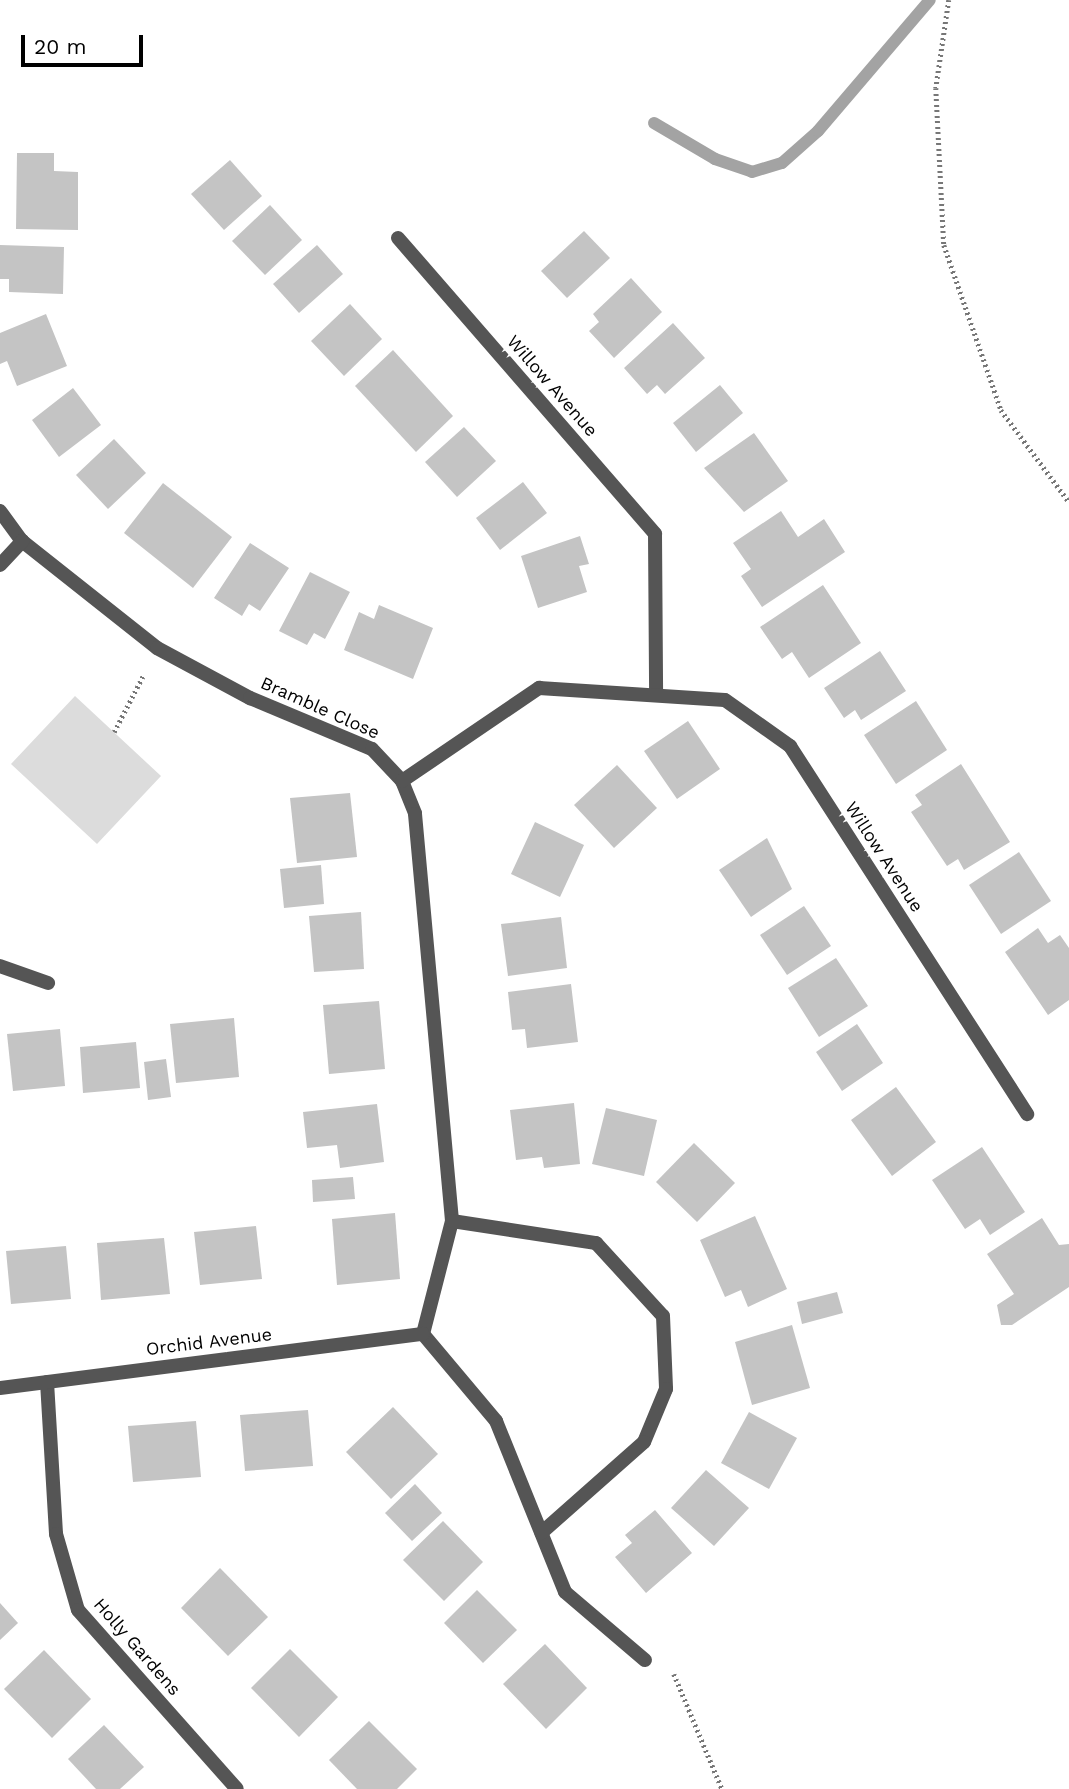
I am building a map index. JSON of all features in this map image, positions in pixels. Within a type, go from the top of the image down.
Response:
[{"type":"street","name":"Willow Avenue","points":[[397,238],[655,534],[656,694]]},
{"type":"street","name":"Bramble Close","points":[[0,511],[22,541],[157,648],[250,698],[372,749],[402,781],[415,814],[452,1220],[423,1334]]},
{"type":"street","points":[[0,565],[22,541]]},
{"type":"street","name":"Willow Avenue","points":[[402,781],[539,688],[725,700],[790,746],[1027,1114]]},
{"type":"street","points":[[0,966],[48,983]]},
{"type":"street","points":[[452,1220],[596,1243],[663,1316],[666,1389],[645,1442],[541,1533]]},
{"type":"street","points":[[423,1334],[496,1421],[565,1592],[645,1660]]},
{"type":"street","name":"Orchid Avenue","points":[[0,1388],[423,1334]]},
{"type":"street","name":"Holly Gardens","points":[[47,1382],[56,1534],[78,1611],[237,1789]]},
{"type":"path","points":[[949,0],[936,88],[944,245],[1001,410],[1069,502]]},
{"type":"path","points":[[114,732],[157,648]]},
{"type":"path","points":[[674,1674],[722,1789]]},
{"type":"shaded area","points":[[75,696],[161,776],[97,844],[11,764]]},
{"type":"building","points":[[17,153],[54,153],[54,171],[78,172],[78,230],[16,229]]},
{"type":"building","points":[[230,160],[262,196],[224,230],[191,194]]},
{"type":"building","points":[[270,205],[302,240],[265,275],[232,241]]},
{"type":"building","points":[[584,231],[610,258],[567,298],[541,271]]},
{"type":"building","points":[[0,245],[64,247],[63,294],[9,292],[9,279],[0,279]]},
{"type":"building","points":[[317,245],[343,274],[299,313],[273,284]]},
{"type":"building","points":[[631,278],[662,312],[614,358],[589,331],[599,322],[593,314]]},
{"type":"building","points":[[350,304],[382,339],[344,376],[311,341]]},
{"type":"building","points":[[46,314],[67,366],[17,386],[7,361],[0,364],[0,333]]},
{"type":"building","points":[[673,323],[705,358],[665,394],[657,385],[647,394],[624,368]]},
{"type":"building","points":[[393,350],[453,416],[416,452],[355,386]]},
{"type":"building","points":[[720,385],[743,413],[696,452],[673,423]]},
{"type":"building","points":[[73,388],[101,425],[59,457],[32,420]]},
{"type":"building","points":[[464,427],[496,461],[457,497],[425,462]]},
{"type":"building","points":[[754,433],[788,481],[744,512],[704,468]]},
{"type":"building","points":[[114,439],[146,473],[108,509],[76,475]]},
{"type":"building","points":[[523,482],[547,513],[500,550],[476,518]]},
{"type":"building","points":[[163,483],[232,537],[193,588],[124,533]]},
{"type":"building","points":[[781,511],[798,537],[824,519],[845,552],[762,607],[741,576],[751,569],[733,543]]},
{"type":"building","points":[[580,536],[589,564],[579,566],[587,592],[538,608],[521,556]]},
{"type":"building","points":[[250,543],[289,568],[260,611],[249,604],[242,616],[214,598]]},
{"type":"building","points":[[310,572],[350,592],[325,639],[314,633],[307,645],[279,631]]},
{"type":"building","points":[[823,585],[861,643],[809,678],[792,652],[782,659],[760,627]]},
{"type":"building","points":[[379,605],[433,628],[413,679],[344,650],[359,612],[374,619]]},
{"type":"building","points":[[880,651],[906,691],[861,720],[855,710],[844,718],[824,688]]},
{"type":"building","points":[[916,701],[947,750],[896,784],[864,735]]},
{"type":"building","points":[[688,721],[720,769],[677,799],[644,751]]},
{"type":"building","points":[[961,764],[1010,842],[964,870],[958,859],[947,866],[911,812],[922,805],[915,795]]},
{"type":"building","points":[[617,765],[657,808],[614,848],[574,805]]},
{"type":"building","points":[[350,793],[357,857],[297,863],[290,798]]},
{"type":"building","points":[[535,822],[584,845],[560,897],[511,874]]},
{"type":"building","points":[[767,838],[792,889],[751,917],[719,870]]},
{"type":"building","points":[[1019,852],[1051,901],[1001,934],[969,885]]},
{"type":"building","points":[[321,865],[324,904],[284,908],[280,869]]},
{"type":"building","points":[[804,906],[831,946],[787,975],[760,935]]},
{"type":"building","points":[[361,912],[364,969],[314,972],[309,916]]},
{"type":"building","points":[[561,917],[567,968],[508,976],[501,924]]},
{"type":"building","points":[[1038,928],[1048,943],[1060,935],[1069,948],[1069,1000],[1048,1015],[1005,952]]},
{"type":"building","points":[[836,958],[868,1006],[819,1037],[788,988]]},
{"type":"building","points":[[571,984],[578,1042],[527,1048],[525,1029],[512,1030],[508,992]]},
{"type":"building","points":[[379,1001],[385,1069],[329,1074],[323,1005]]},
{"type":"building","points":[[234,1018],[239,1077],[176,1083],[170,1024]]},
{"type":"building","points":[[857,1024],[883,1063],[842,1091],[816,1052]]},
{"type":"building","points":[[60,1029],[65,1086],[13,1091],[7,1034]]},
{"type":"building","points":[[136,1042],[140,1088],[83,1093],[80,1047]]},
{"type":"building","points":[[166,1059],[171,1097],[148,1100],[144,1062]]},
{"type":"building","points":[[896,1087],[936,1142],[892,1176],[851,1120]]},
{"type":"building","points":[[574,1103],[580,1164],[544,1168],[542,1157],[516,1160],[510,1110]]},
{"type":"building","points":[[377,1104],[384,1162],[340,1168],[337,1145],[307,1148],[303,1112]]},
{"type":"building","points":[[606,1108],[657,1120],[644,1176],[592,1164]]},
{"type":"building","points":[[694,1143],[735,1183],[697,1222],[656,1182]]},
{"type":"building","points":[[982,1147],[1025,1212],[990,1235],[980,1219],[965,1229],[932,1180]]},
{"type":"building","points":[[353,1177],[355,1199],[313,1202],[312,1180]]},
{"type":"building","points":[[395,1213],[400,1279],[337,1285],[332,1219]]},
{"type":"building","points":[[755,1216],[787,1289],[748,1307],[741,1290],[725,1297],[700,1240]]},
{"type":"building","points":[[1042,1218],[1059,1245],[1069,1244],[1069,1287],[1012,1325],[1001,1325],[997,1305],[1014,1294],[987,1254]]},
{"type":"building","points":[[256,1226],[262,1279],[200,1285],[194,1232]]},
{"type":"building","points":[[164,1238],[170,1294],[101,1300],[97,1243]]},
{"type":"building","points":[[66,1246],[71,1299],[11,1304],[6,1251]]},
{"type":"building","points":[[837,1292],[843,1313],[802,1324],[797,1302]]},
{"type":"building","points":[[792,1325],[810,1388],[752,1405],[735,1342]]},
{"type":"building","points":[[393,1407],[438,1454],[391,1499],[346,1452]]},
{"type":"building","points":[[308,1410],[313,1466],[245,1471],[240,1415]]},
{"type":"building","points":[[749,1412],[797,1438],[769,1489],[721,1463]]},
{"type":"building","points":[[196,1421],[201,1477],[133,1482],[128,1426]]},
{"type":"building","points":[[706,1470],[749,1508],[714,1546],[671,1508]]},
{"type":"building","points":[[415,1484],[442,1513],[412,1541],[385,1513]]},
{"type":"building","points":[[655,1510],[692,1553],[646,1593],[615,1557],[632,1543],[625,1535]]},
{"type":"building","points":[[443,1521],[483,1562],[444,1601],[403,1560]]},
{"type":"building","points":[[220,1568],[268,1617],[228,1656],[181,1608]]},
{"type":"building","points":[[477,1590],[517,1630],[483,1663],[444,1623]]},
{"type":"building","points":[[0,1603],[18,1623],[0,1640]]},
{"type":"building","points":[[545,1644],[587,1688],[546,1729],[503,1684]]},
{"type":"building","points":[[290,1649],[338,1697],[299,1737],[251,1688]]},
{"type":"building","points":[[44,1650],[91,1699],[52,1738],[4,1689]]},
{"type":"building","points":[[369,1721],[417,1769],[397,1789],[357,1789],[329,1760]]},
{"type":"building","points":[[104,1725],[144,1767],[120,1789],[96,1789],[68,1759]]},
{"type":"waterway","points":[[654,123],[715,159],[752,172],[782,163],[818,131],[930,0]]}]
